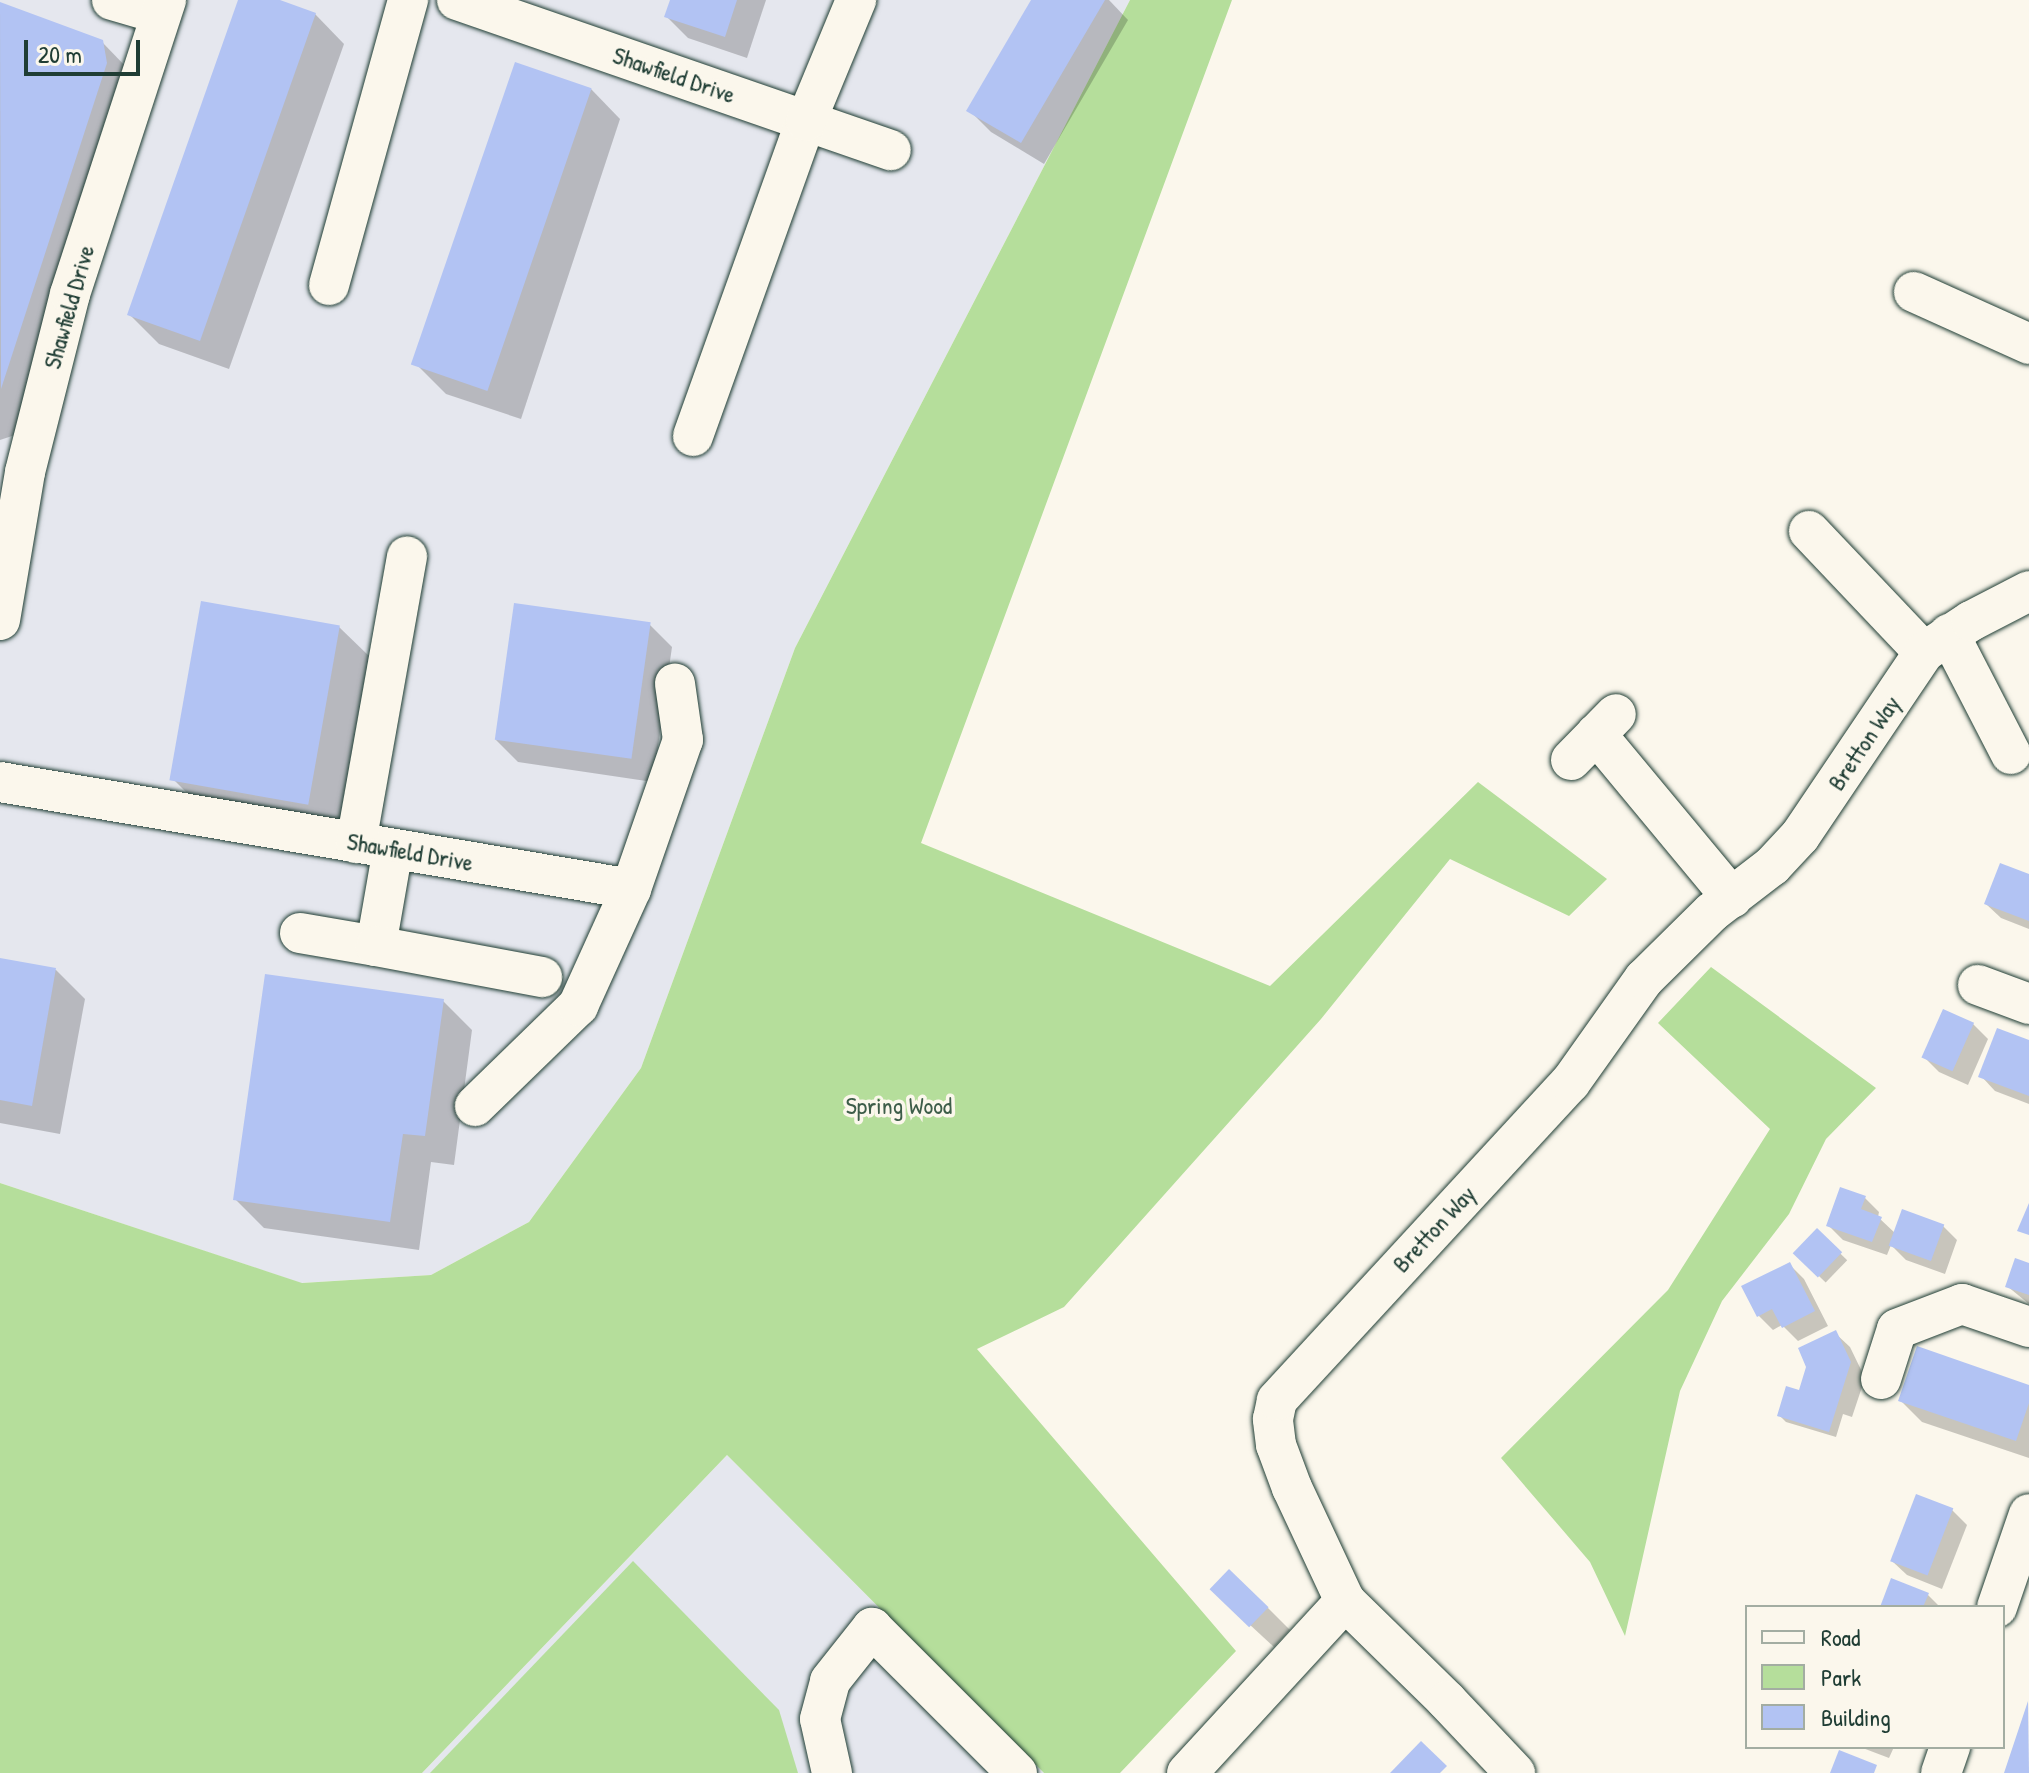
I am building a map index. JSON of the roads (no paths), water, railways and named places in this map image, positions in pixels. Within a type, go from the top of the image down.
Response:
[{"type":"street","points":[[112,0],[163,7]]},
{"type":"street","points":[[329,285],[408,0]]},
{"type":"street","name":"Shawfield Drive","points":[[457,0],[891,150]]},
{"type":"street","points":[[693,436],[806,121],[856,0]]},
{"type":"street","name":"Shawfield Drive","points":[[0,620],[13,471],[163,7]]},
{"type":"street","points":[[1914,292],[2029,344]]},
{"type":"street","points":[[1809,531],[1842,569],[1936,643],[2011,754]]},
{"type":"street","points":[[376,946],[374,846],[407,556]]},
{"type":"street","name":"Bretton Way","points":[[1515,1773],[1345,1601],[1292,1488],[1276,1445],[1273,1419],[1277,1400],[1570,1083],[1644,979],[1673,947],[1772,866],[1800,836],[1936,643],[2029,591]]},
{"type":"street","points":[[475,1106],[578,1006],[631,889],[683,740],[675,684]]},
{"type":"street","points":[[1594,736],[1732,898]]},
{"type":"street","name":"Shawfield Drive","points":[[0,782],[631,889]]},
{"type":"street","points":[[300,933],[542,977]]},
{"type":"street","points":[[1978,985],[2029,1004]]},
{"type":"street","points":[[1881,1379],[1897,1329],[1962,1304],[2029,1327]]},
{"type":"street","points":[[1998,1605],[2029,1514]]},
{"type":"street","points":[[1187,1773],[1345,1601]]},
{"type":"street","points":[[832,1773],[820,1719],[823,1706],[830,1681],[872,1628],[1017,1773]]},
{"type":"street","points":[[1941,1773],[1949,1749]]},
{"type":"park label","name":"Spring Wood","points":[[899,1106]]}]
